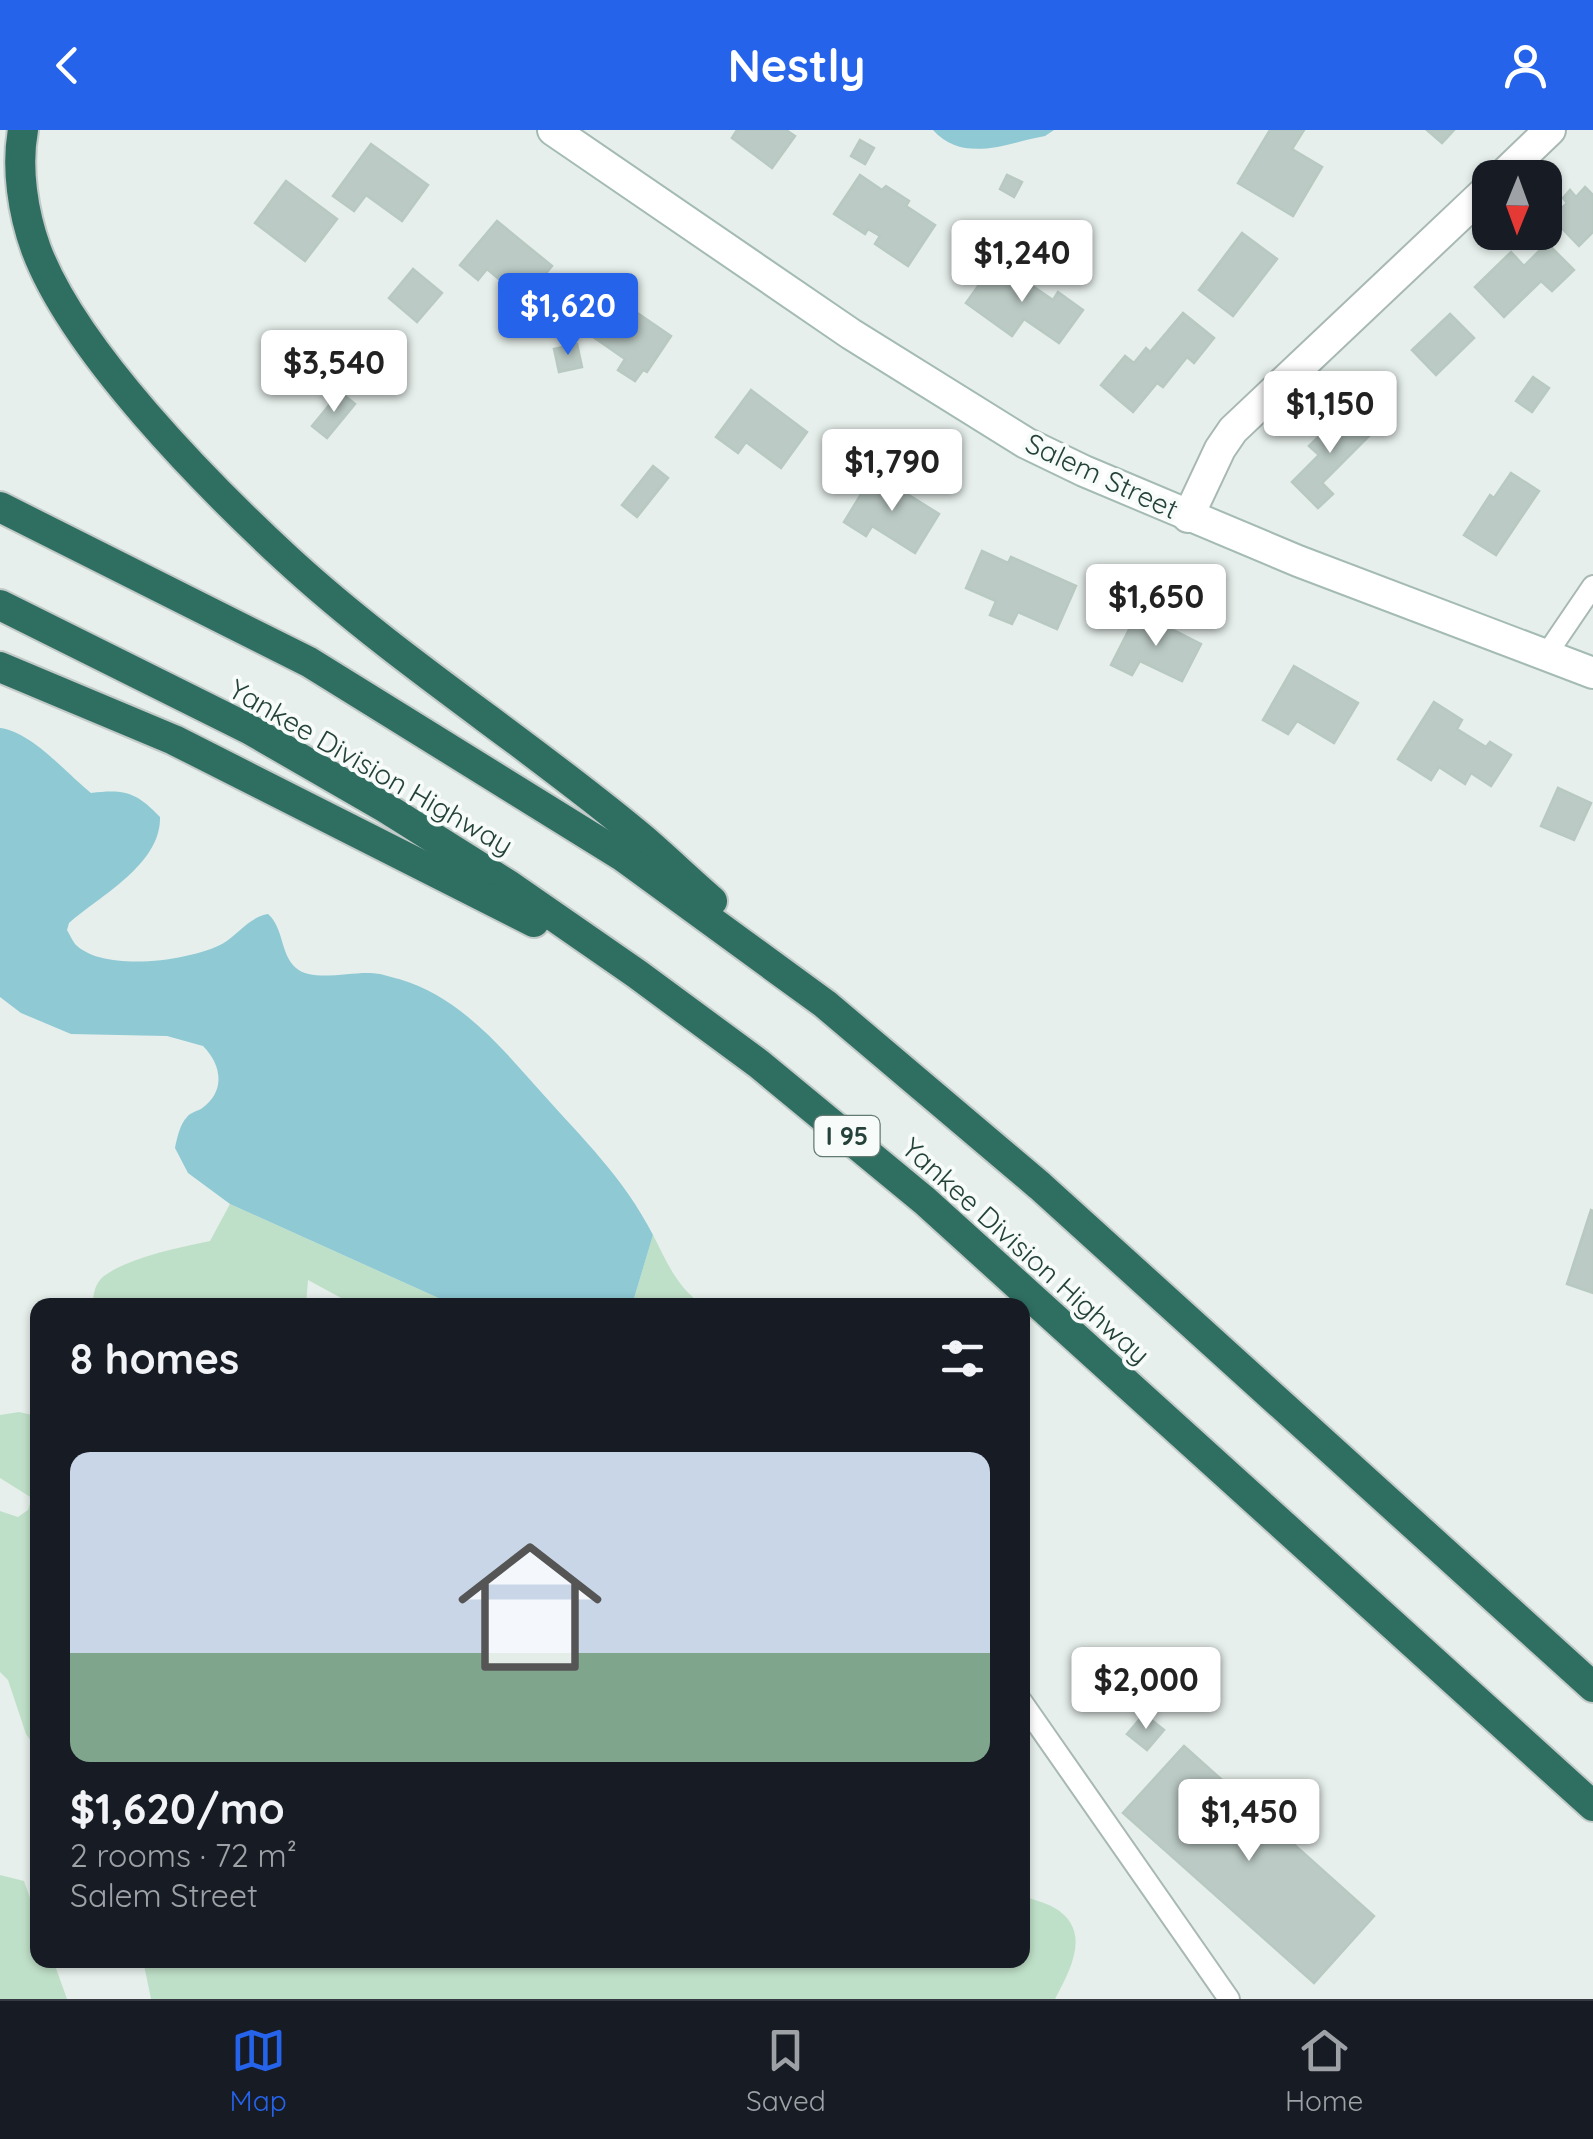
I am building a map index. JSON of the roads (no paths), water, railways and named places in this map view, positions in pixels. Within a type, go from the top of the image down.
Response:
[{"type":"highway","points":[[23,130],[20,160],[26,210],[37,250],[51,280],[65,306],[117,377],[214,486],[288,560],[644,840],[825,1004]]},
{"type":"highway","name":"Yankee Division Highway","points":[[0,507],[309,662],[622,856],[825,1004],[1040,1186],[1593,1687]]},
{"type":"highway","name":"Yankee Division Highway","points":[[0,605],[249,729],[386,808],[510,886],[759,1064],[925,1201],[1593,1806]]},
{"type":"highway","points":[[0,667],[174,740],[637,974]]},
{"type":"main road","name":"Salem Street","points":[[553,130],[851,334],[972,410],[1084,472],[1188,517],[1593,673]]},
{"type":"main road","points":[[1519,160],[1550,130]]},
{"type":"main road","points":[[1188,517],[1233,430],[1472,204]]},
{"type":"lane","points":[[1546,655],[1593,586]]},
{"type":"lane","points":[[1030,1713],[1229,1999]]},
{"type":"water","points":[[933,130],[1054,130],[1015,143],[972,149],[945,140]]},
{"type":"water","points":[[0,728],[36,745],[91,793],[129,794],[160,817],[158,834],[140,864],[69,923],[67,930],[75,944],[105,959],[169,959],[222,944],[268,914],[291,962],[303,972],[377,974],[421,987],[441,998],[478,1025],[511,1058],[602,1159],[642,1214],[653,1235],[634,1298],[438,1298],[230,1204],[188,1173],[175,1148],[182,1123],[209,1102],[218,1087],[214,1061],[203,1046],[167,1036],[71,1034],[21,1013],[0,997]]}]
